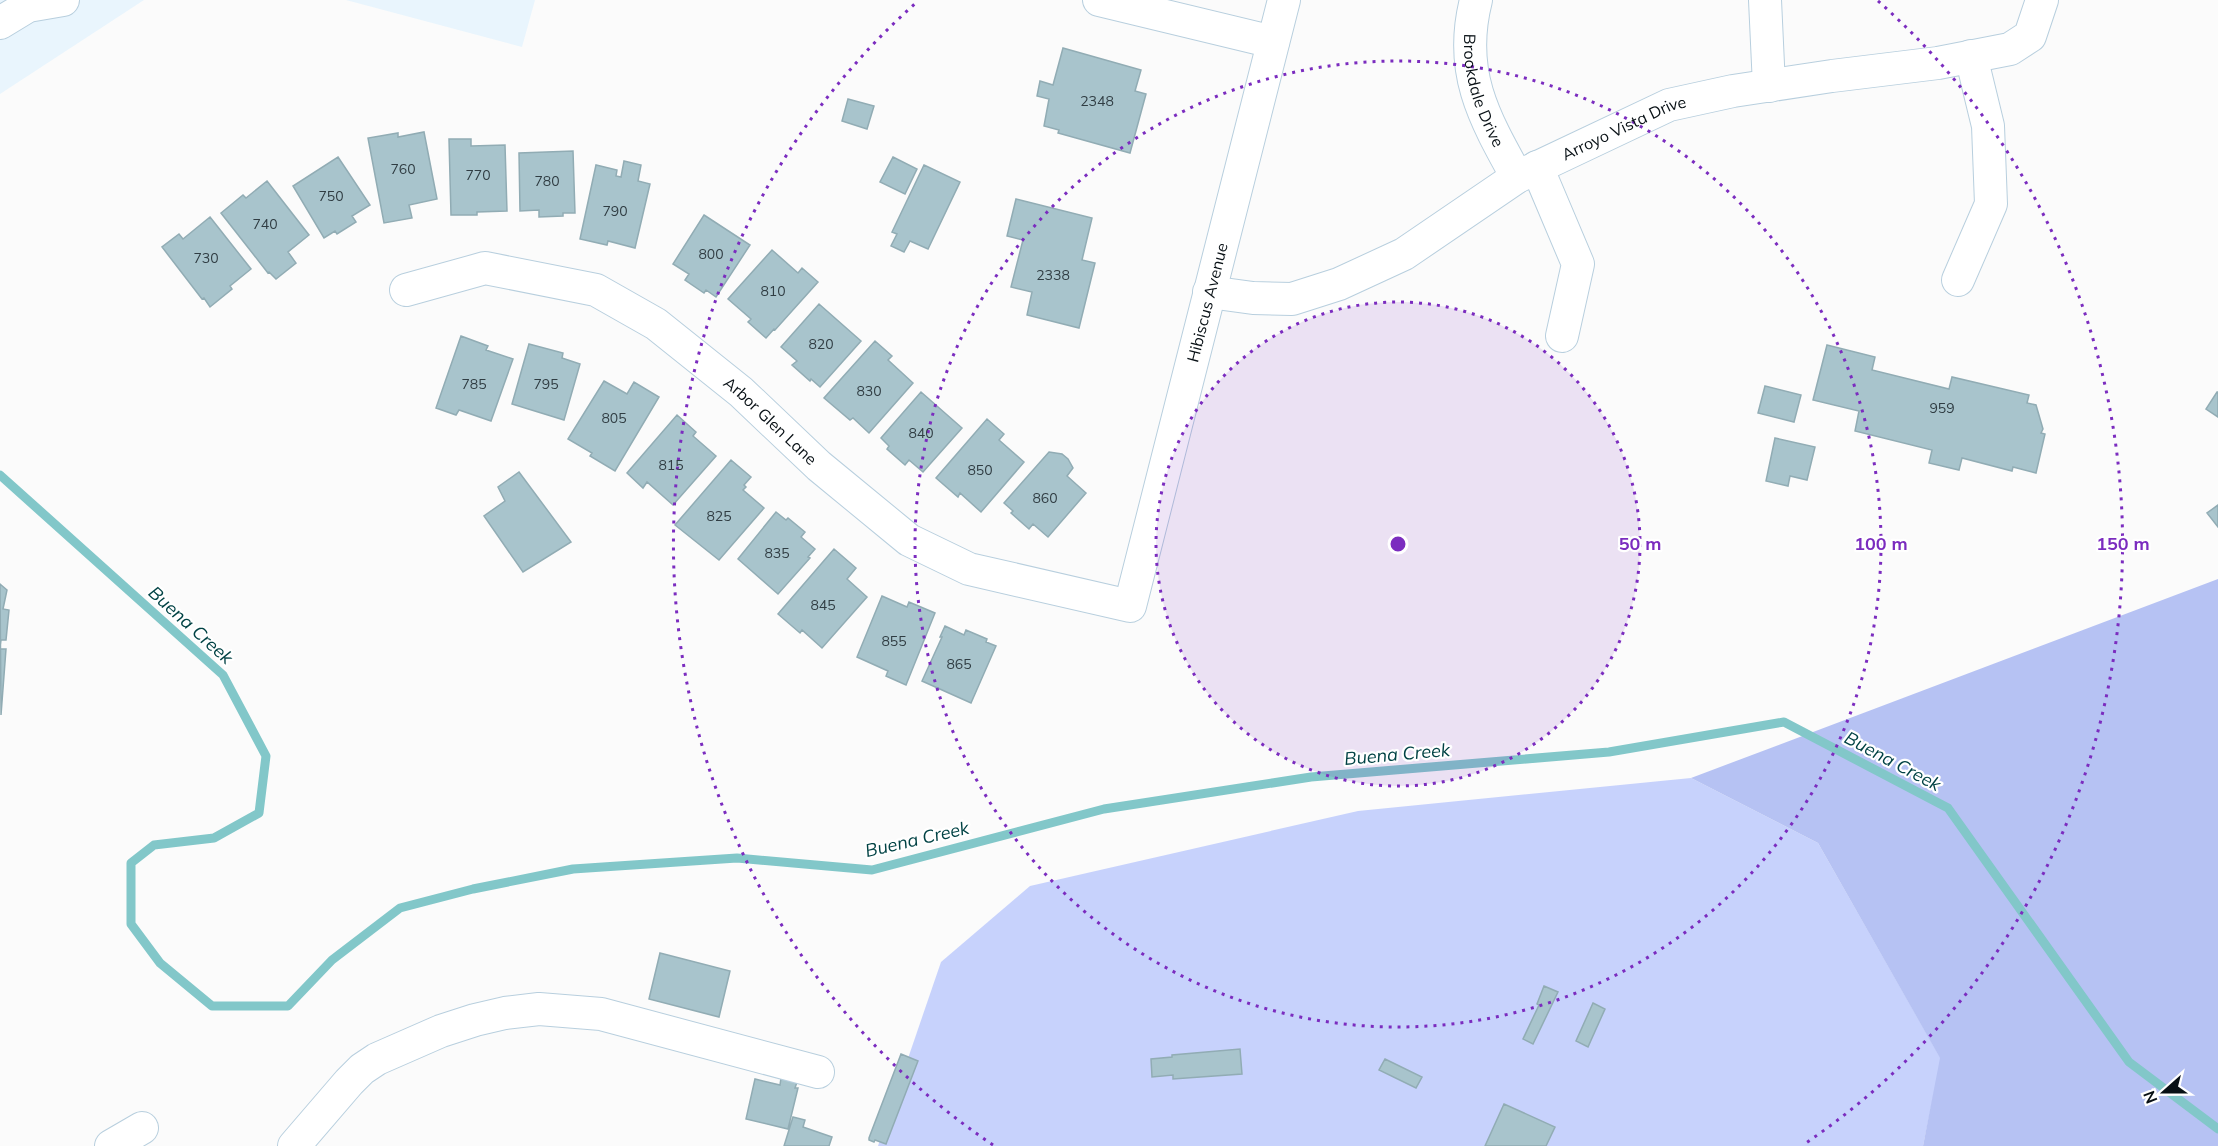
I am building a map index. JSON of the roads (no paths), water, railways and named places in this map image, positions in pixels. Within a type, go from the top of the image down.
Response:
[{"type":"street","points":[[0,23],[28,6],[63,0]]},
{"type":"street","points":[[1099,0],[1273,42]]},
{"type":"street","name":"Hibiscus Avenue","points":[[1130,606],[1284,0]]},
{"type":"street","name":"Brookdale Drive","points":[[1476,0],[1469,54],[1476,93],[1489,127],[1527,172],[1578,264],[1562,336]]},
{"type":"street","points":[[1765,0],[1769,86]]},
{"type":"street","name":"Arroyo Vista Drive","points":[[1209,292],[1253,298],[1292,299],[1339,284],[1404,254],[1527,172],[1669,105],[1769,86],[2010,49],[2030,36],[2042,0]]},
{"type":"street","points":[[1958,280],[1991,204],[1988,126],[1971,56]]},
{"type":"street","name":"Arbor Glen Lane","points":[[406,290],[485,268],[596,290],[656,324],[741,392],[819,466],[909,540],[969,569],[1130,606]]},
{"type":"street","points":[[294,1146],[349,1082],[377,1059],[441,1031],[505,1013],[539,1009],[601,1014],[627,1019],[818,1072]]},
{"type":"waterway","name":"Buena Creek","points":[[0,475],[223,675],[266,756],[259,813],[214,838],[154,845],[131,863],[131,924],[160,963],[212,1006],[288,1006],[332,960],[400,908],[473,889],[573,869],[737,858],[872,870],[1104,809],[1311,777],[1609,752],[1784,722],[1948,808],[2129,1062],[2218,1129]]}]
